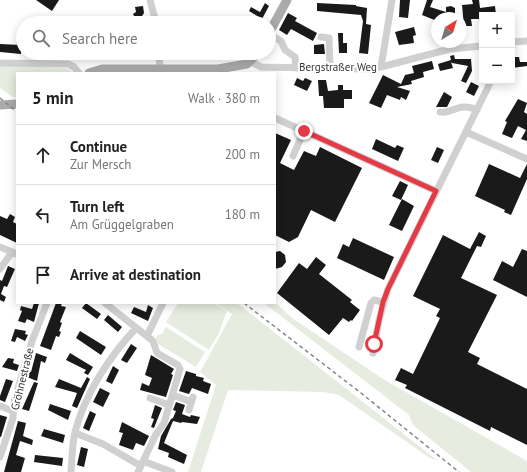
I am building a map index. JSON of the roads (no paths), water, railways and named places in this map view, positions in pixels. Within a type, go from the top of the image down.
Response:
[{"type":"main road","points":[[276,21],[287,0]]},
{"type":"main road","points":[[92,72],[102,69],[135,70],[160,68],[174,71],[218,71],[241,67],[251,62]]},
{"type":"main road","points":[[0,105],[16,104]]},
{"type":"street","points":[[150,0],[154,16]]},
{"type":"street","points":[[381,68],[392,0]]},
{"type":"street","points":[[321,37],[329,38],[330,68]]},
{"type":"street","points":[[276,38],[281,41],[285,50],[295,57],[296,68]]},
{"type":"street","points":[[515,42],[527,41]]},
{"type":"street","name":"Bergstraßer Weg","points":[[251,62],[261,67],[381,68],[447,50],[479,46]]},
{"type":"street","points":[[159,60],[160,68]]},
{"type":"street","points":[[0,62],[68,64],[74,67],[78,72]]},
{"type":"street","points":[[373,353],[383,302],[413,236],[490,84]]},
{"type":"street","points":[[440,112],[446,113],[454,108],[467,107],[477,110]]},
{"type":"street","points":[[276,118],[436,191]]},
{"type":"street","points":[[293,156],[304,131]]},
{"type":"street","points":[[466,132],[527,159]]},
{"type":"street","points":[[0,247],[14,253],[0,269]]},
{"type":"street","points":[[359,347],[371,303],[374,300],[383,302]]},
{"type":"street","name":"Gröhnestraße","points":[[0,457],[32,341],[48,304]]},
{"type":"street","points":[[107,304],[153,341],[157,353],[178,365],[180,369],[164,423],[141,466]]},
{"type":"street","points":[[147,336],[162,304]]},
{"type":"street","points":[[71,472],[75,433],[82,412],[96,383],[111,358],[136,328]]},
{"type":"street","points":[[173,395],[192,399],[189,410]]},
{"type":"street","points":[[150,398],[170,405]]},
{"type":"street","points":[[0,406],[13,411]]},
{"type":"street","points":[[75,433],[103,444],[141,466],[172,472]]},
{"type":"railway","points":[[0,98],[16,111]]},
{"type":"railway","points":[[245,304],[361,393],[459,472]]}]
